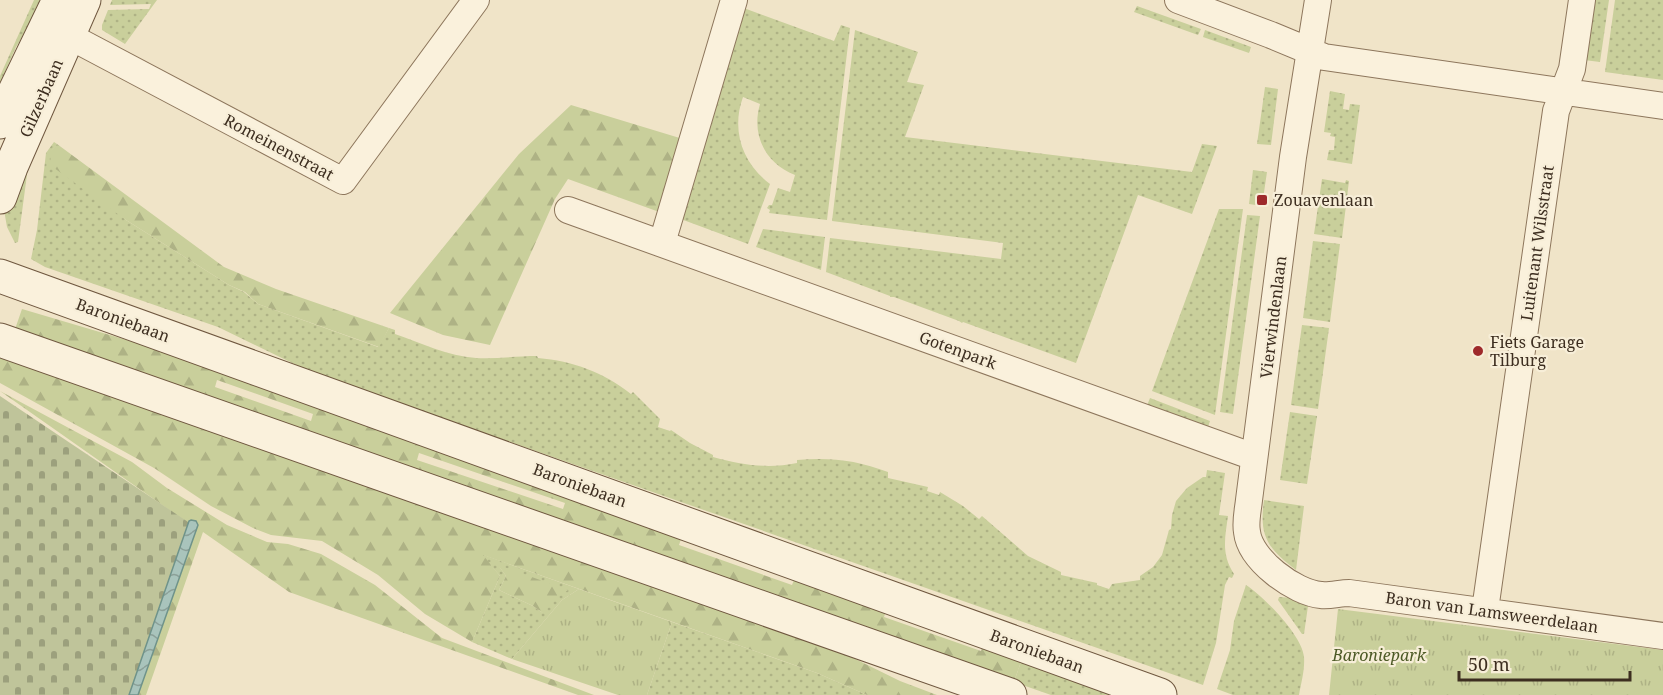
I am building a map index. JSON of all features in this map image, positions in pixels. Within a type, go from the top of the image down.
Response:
[{"type":"main road","name":"Gilzerbaan","points":[[0,123],[58,20],[84,0]]},
{"type":"main road","name":"Gilzerbaan","points":[[0,197],[58,20]]},
{"type":"main road","name":"Baroniebaan","points":[[0,276],[1160,695]]},
{"type":"main road","points":[[0,340],[1010,695]]},
{"type":"street","name":"Romeinenstraat","points":[[58,20],[343,181],[476,0]]},
{"type":"street","points":[[662,243],[734,0]]},
{"type":"street","points":[[1178,0],[1272,34],[1310,53],[1324,57],[1663,106]]},
{"type":"street","name":"Vierwindenlaan","points":[[1318,0],[1293,157],[1246,532],[1249,542],[1264,563],[1292,585],[1321,595]]},
{"type":"street","name":"Luitenant Wilsstraat","points":[[1485,610],[1556,111],[1572,69],[1582,0]]},
{"type":"street","name":"Gotenpark","points":[[568,210],[1254,457]]},
{"type":"street","name":"Baron van Lamsweerdelaan","points":[[1321,595],[1349,593],[1663,636]]},
{"type":"green space","points":[[34,0],[46,0],[16,47],[0,83],[0,76]]},
{"type":"green space","points":[[112,0],[157,0],[125,44],[102,30],[108,10],[149,9],[151,4],[110,5]]},
{"type":"green space","points":[[1593,0],[1609,0],[1600,62],[1584,60]]},
{"type":"green space","points":[[1615,0],[1663,0],[1663,80],[1605,72]]},
{"type":"green space","points":[[1137,6],[1201,29],[1198,35],[1134,12]]},
{"type":"green space","points":[[741,7],[834,41],[841,25],[850,28],[827,220],[769,213],[770,210],[767,208],[772,205],[778,188],[790,192],[795,175],[785,170],[768,155],[759,137],[757,126],[760,104],[743,97],[738,122],[742,145],[752,166],[770,184],[748,244],[678,218]]},
{"type":"green space","points":[[855,30],[918,52],[907,82],[924,85],[905,137],[1192,172],[1202,144],[1217,146],[1192,214],[1138,195],[1076,363],[826,272],[830,238],[1001,259],[1003,243],[832,221]]},
{"type":"green space","points":[[1205,30],[1251,47],[1249,53],[1203,37]]},
{"type":"green space","points":[[1265,87],[1278,89],[1271,145],[1257,144]]},
{"type":"green space","points":[[1330,91],[1345,94],[1343,109],[1349,110],[1350,104],[1360,105],[1352,164],[1327,160],[1329,150],[1334,150],[1335,137],[1330,136],[1331,133],[1324,132]]},
{"type":"green space","points":[[571,105],[683,139],[662,213],[568,179],[555,199],[490,345],[443,335],[390,313],[519,154]]},
{"type":"green space","points":[[54,142],[57,144],[51,152],[126,220],[229,285],[244,292],[258,304],[378,347],[389,328],[395,330],[395,334],[455,355],[484,358],[537,356],[587,369],[631,394],[633,392],[660,419],[658,427],[671,430],[713,457],[765,466],[797,463],[797,460],[832,459],[877,468],[888,472],[888,478],[928,487],[927,491],[939,495],[940,492],[979,519],[982,516],[1028,556],[1061,572],[1061,575],[1097,583],[1109,589],[1112,584],[1140,580],[1140,576],[1153,567],[1162,555],[1171,529],[1176,501],[1187,488],[1206,477],[1207,470],[1225,473],[1219,515],[1228,516],[1226,553],[1234,574],[1232,578],[1229,577],[1225,585],[1216,643],[1203,685],[313,373],[218,327],[45,267],[31,259],[37,230],[46,153]]},
{"type":"green space","points":[[57,144],[224,267],[276,289],[389,328],[379,347],[258,304],[245,292],[229,285],[126,220],[50,165],[51,151]]},
{"type":"green space","points":[[30,152],[18,242],[15,243],[7,227],[4,210]]},
{"type":"green space","points":[[1253,170],[1267,172],[1262,206],[1249,204]]},
{"type":"green space","points":[[1322,179],[1345,183],[1346,180],[1349,181],[1342,238],[1314,234]]},
{"type":"green space","points":[[1219,209],[1243,209],[1215,415],[1152,391]]},
{"type":"green space","points":[[1247,215],[1260,216],[1233,414],[1220,412]]},
{"type":"green space","points":[[763,229],[825,237],[821,270],[756,247]]},
{"type":"green space","points":[[1313,241],[1340,244],[1330,322],[1303,318]]},
{"type":"green space","points":[[22,309],[262,380],[1026,647],[1014,682],[13,335]],"holes":[[[217,380],[313,414],[311,421],[215,387]],[[419,453],[565,503],[563,509],[417,460]],[[681,539],[794,580],[792,585],[679,545]],[[886,611],[983,645],[981,651],[884,617]]]},
{"type":"green space","points":[[1302,325],[1329,328],[1318,409],[1291,405]]},
{"type":"green space","points":[[0,357],[837,650],[900,681],[937,695],[867,695],[817,673],[483,555],[500,576],[472,642],[425,614],[378,575],[322,541],[271,535],[253,528],[211,506],[154,468],[0,383]]},
{"type":"green space","points":[[0,391],[132,462],[167,488],[227,525],[267,542],[288,544],[321,554],[375,585],[442,638],[594,695],[578,695],[289,592],[203,532],[146,695],[138,695],[198,525],[189,521],[129,695],[185,521]]},
{"type":"green space","points":[[0,396],[194,526],[135,695],[0,695]]},
{"type":"green space","points":[[1150,398],[1210,421],[1207,430],[1146,408]]},
{"type":"green space","points":[[1290,412],[1317,416],[1307,484],[1280,480]]},
{"type":"green space","points":[[1264,500],[1304,506],[1296,570],[1278,555],[1267,540],[1263,523]]},
{"type":"green space","points":[[481,554],[579,589],[562,600],[512,659],[472,642],[500,576]],"holes":[[[499,566],[543,613],[499,590],[506,576]]]},
{"type":"green space","points":[[498,565],[568,590],[543,613],[499,590],[506,576]]},
{"type":"green space","points":[[1246,585],[1281,617],[1302,648],[1304,667],[1299,695],[1233,695],[1217,689],[1230,650],[1234,621]]},
{"type":"green space","points":[[579,589],[672,622],[647,695],[618,695],[512,659],[562,600]]},
{"type":"green space","points":[[1279,597],[1293,598],[1308,606],[1304,634],[1278,600]]},
{"type":"green space","name":"Baroniepark","points":[[1338,609],[1663,650],[1663,695],[1329,695]]},
{"type":"green space","points":[[672,622],[817,673],[867,695],[647,695]]},
{"type":"green space","points":[[1026,647],[1154,695],[1051,695],[1014,682]]},
{"type":"water","points":[[189,521],[196,521],[198,525],[138,695],[129,695]]},
{"type":"place","name":"Zouavenlaan","points":[[1262,200]]},
{"type":"place","name":"Fiets Garage Tilburg","points":[[1478,351]]}]
